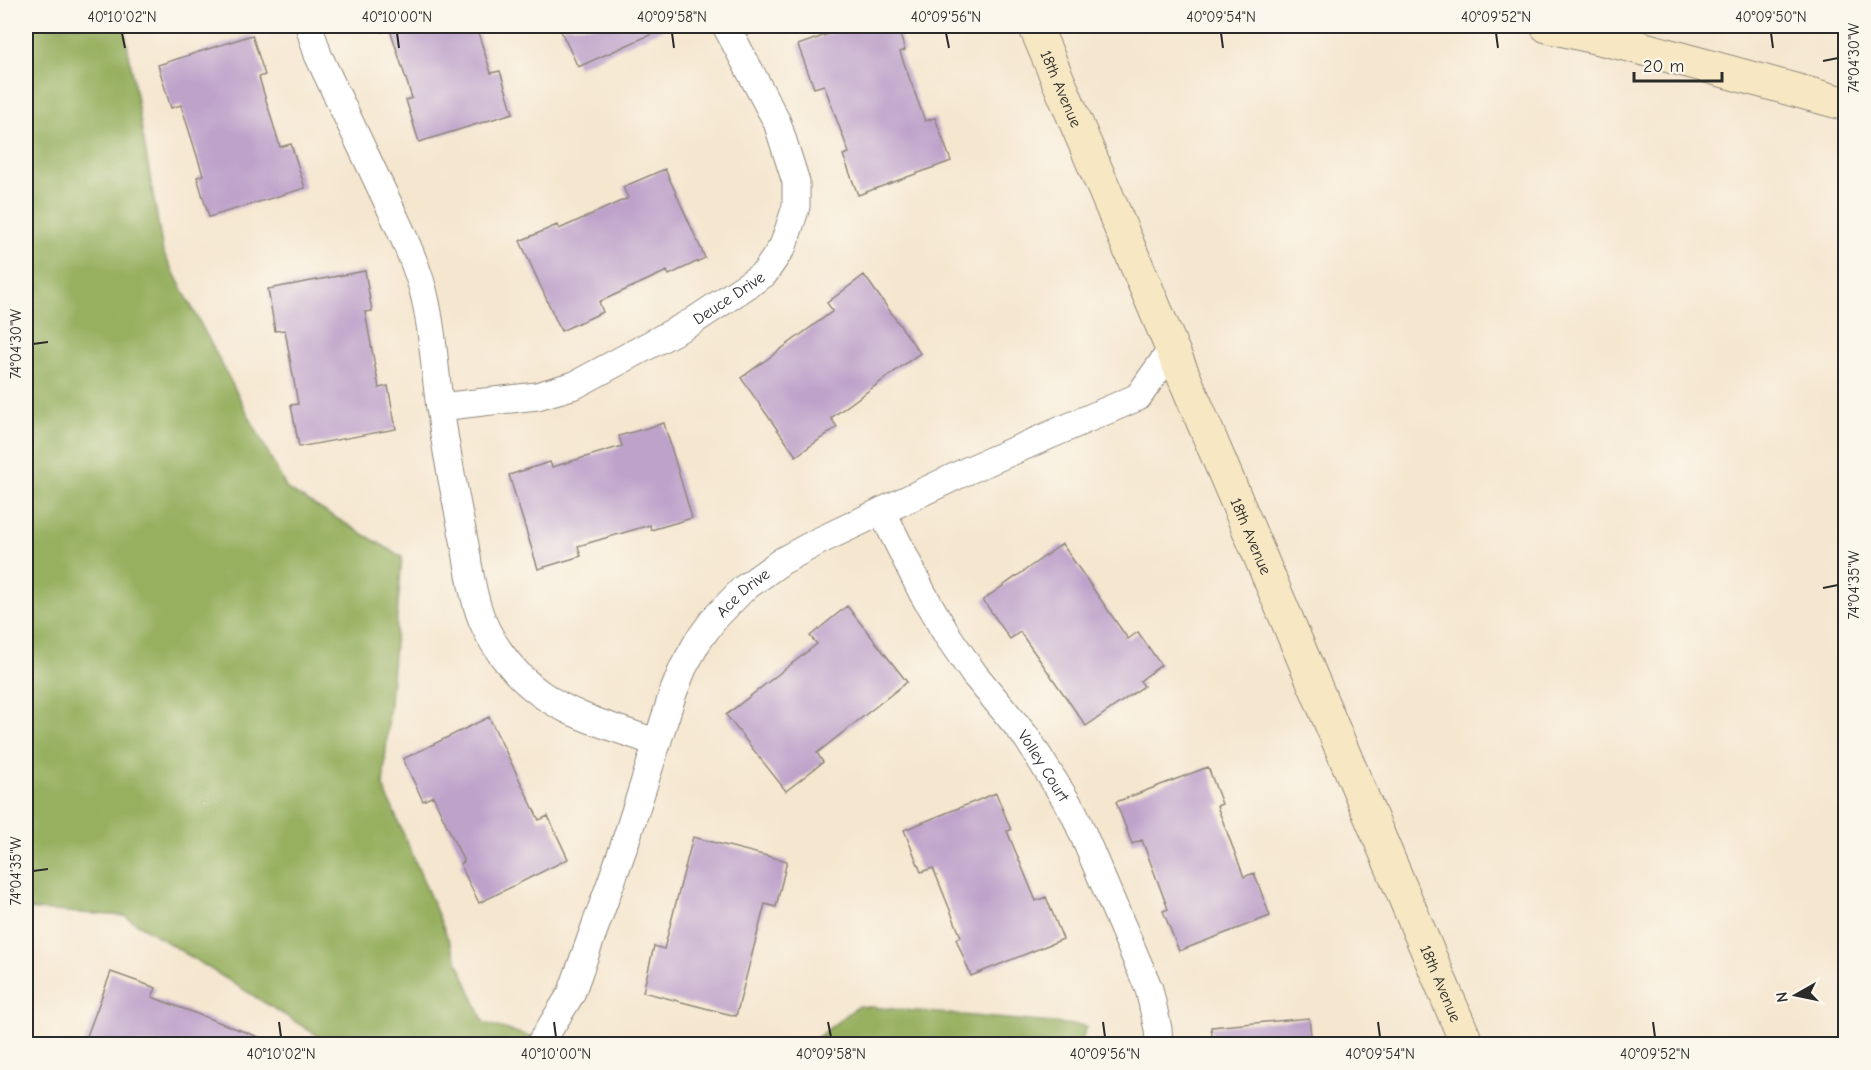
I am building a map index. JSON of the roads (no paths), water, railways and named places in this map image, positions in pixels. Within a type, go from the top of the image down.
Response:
[{"type":"street","points":[[309,26],[318,55],[406,241],[422,287],[432,340],[440,407],[475,598],[483,621],[507,662],[540,694],[559,706],[605,726],[657,743]]},
{"type":"street","name":"Deuce Drive","points":[[440,407],[537,396],[575,385],[692,322],[764,274],[783,246],[796,207],[796,182],[777,122],[726,26]]},
{"type":"street","name":"18th Avenue","points":[[1035,26],[1467,1044]]},
{"type":"street","points":[[1547,26],[1633,46],[1845,104]]},
{"type":"street","name":"Ace Drive","points":[[540,1044],[571,994],[624,846],[683,668],[698,640],[714,619],[743,589],[782,561],[969,470],[1138,397],[1172,349]]},
{"type":"street","name":"Volley Court","points":[[882,511],[923,594],[947,635],[975,674],[1027,738],[1074,813],[1149,989],[1159,1044]]}]
